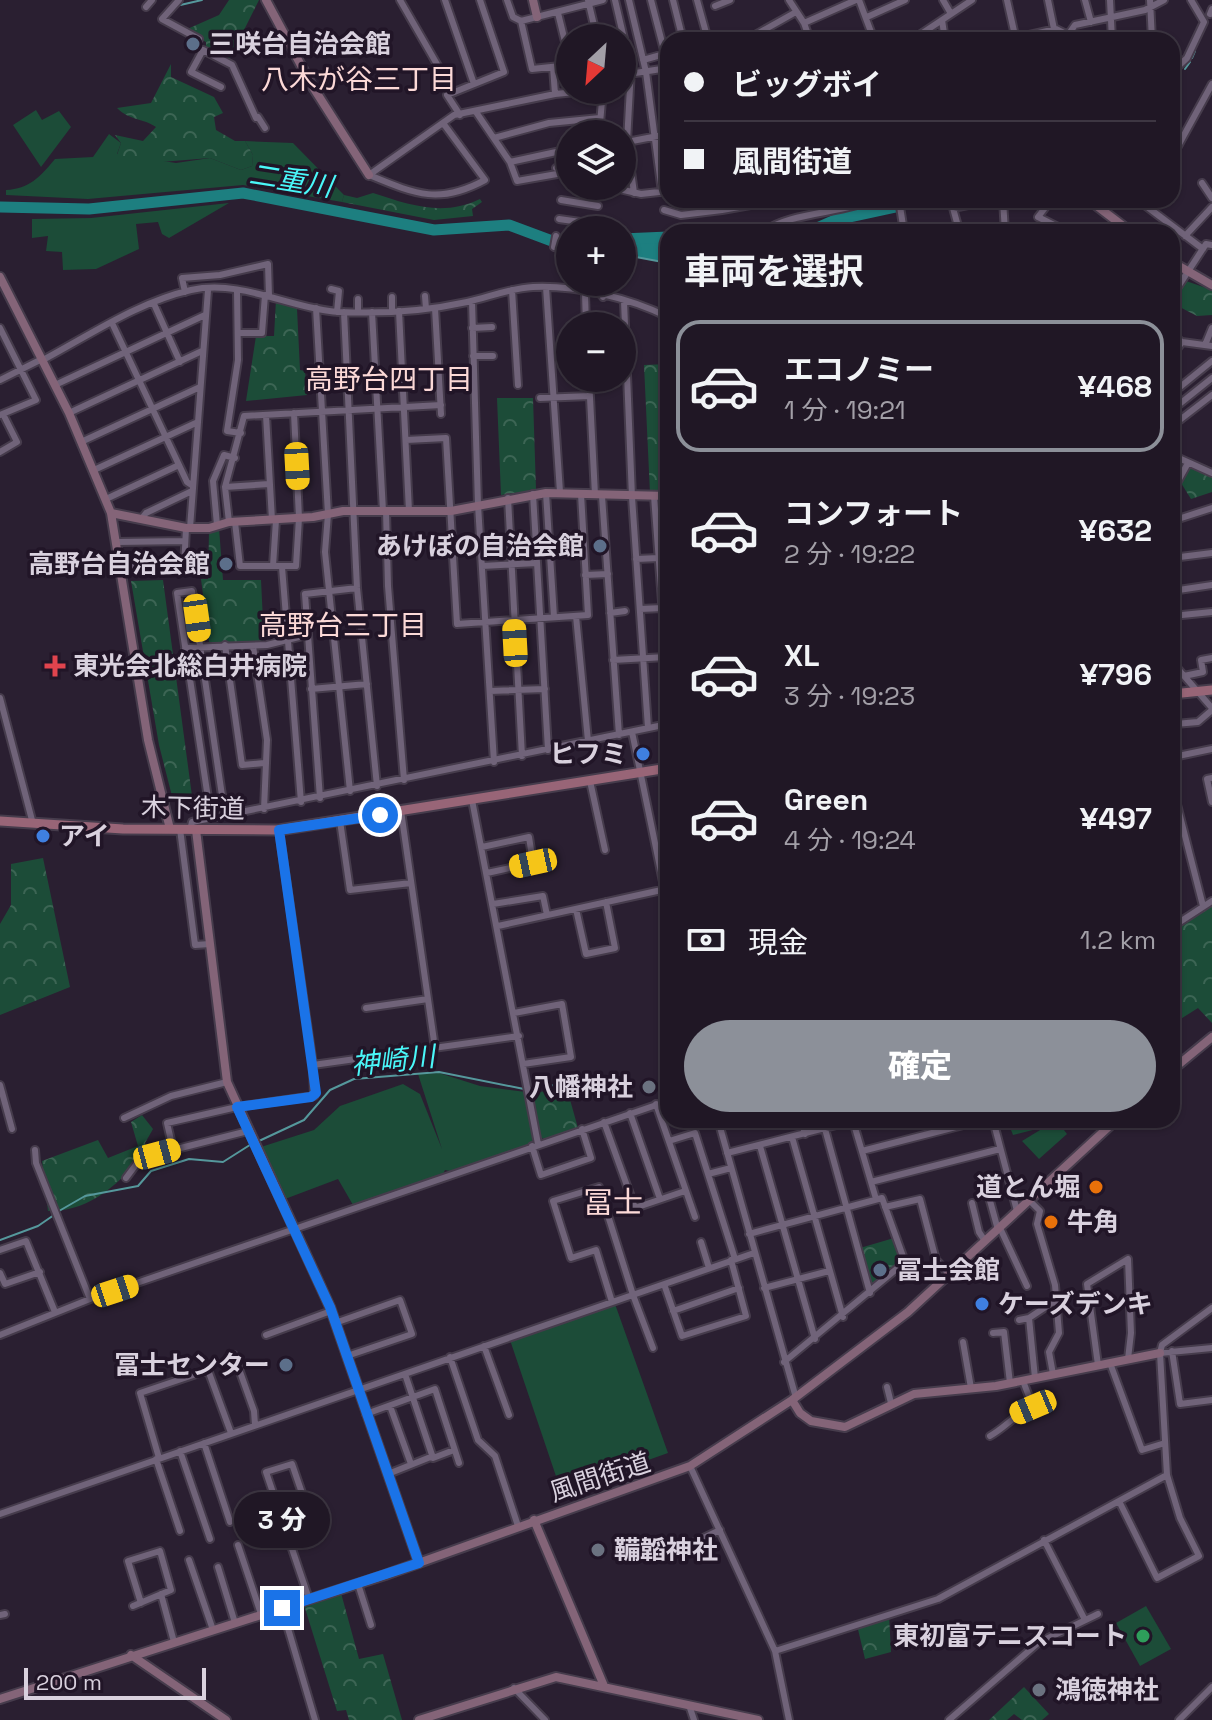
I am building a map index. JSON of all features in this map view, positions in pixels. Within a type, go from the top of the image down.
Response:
[{"type":"main road","points":[[1180,693],[1212,690]]},
{"type":"main road","name":"木下街道","points":[[0,821],[184,830],[279,830],[660,769]]},
{"type":"street","points":[[146,7],[152,0]]},
{"type":"street","points":[[179,0],[162,19],[199,39]]},
{"type":"street","points":[[266,0],[311,84],[369,175],[423,195],[459,194],[485,180],[443,123]]},
{"type":"street","points":[[400,0],[453,92]]},
{"type":"street","points":[[445,0],[474,84]]},
{"type":"street","points":[[460,115],[447,95],[504,72],[480,0]]},
{"type":"street","points":[[507,0],[513,17],[521,21],[603,0]]},
{"type":"street","points":[[533,0],[537,17]]},
{"type":"street","points":[[615,0],[620,24]]},
{"type":"street","points":[[629,0],[646,72],[660,158]]},
{"type":"street","points":[[651,0],[660,32]]},
{"type":"street","points":[[673,0],[681,32]]},
{"type":"street","points":[[697,0],[706,32]]},
{"type":"street","points":[[715,6],[730,0]]},
{"type":"street","points":[[789,0],[807,32]]},
{"type":"street","points":[[804,23],[857,0],[872,32]]},
{"type":"street","points":[[867,17],[905,0]]},
{"type":"street","points":[[943,0],[950,12]]},
{"type":"street","points":[[926,32],[950,12],[972,0]]},
{"type":"street","points":[[1007,0],[1014,32]]},
{"type":"street","points":[[1048,0],[1054,29],[1059,32]]},
{"type":"street","points":[[1085,0],[1091,22]]},
{"type":"street","points":[[1110,0],[1112,32]]},
{"type":"street","points":[[1071,32],[1075,25],[1164,0]]},
{"type":"street","points":[[1180,65],[1187,58],[1204,22],[1191,0]]},
{"type":"street","points":[[588,3],[593,24]]},
{"type":"street","points":[[1151,4],[1152,32]]},
{"type":"street","points":[[760,32],[796,12]]},
{"type":"street","points":[[558,13],[561,24]]},
{"type":"street","points":[[942,20],[944,32]]},
{"type":"street","points":[[521,21],[532,69],[556,66]]},
{"type":"street","points":[[1042,32],[1054,29]]},
{"type":"street","points":[[221,87],[191,72],[203,50],[232,65],[265,128]]},
{"type":"street","points":[[643,60],[660,55]]},
{"type":"street","points":[[369,175],[443,123],[460,115],[555,94],[553,67]]},
{"type":"street","points":[[636,73],[660,69]]},
{"type":"street","points":[[1180,142],[1212,84]]},
{"type":"street","points":[[494,138],[549,123],[600,118],[602,104]]},
{"type":"street","points":[[476,112],[510,162],[517,181],[556,171]]},
{"type":"street","points":[[636,140],[660,136]]},
{"type":"street","points":[[510,162],[556,152]]},
{"type":"street","points":[[1202,183],[1212,198]]},
{"type":"street","points":[[636,193],[660,191]]},
{"type":"street","points":[[561,200],[598,206]]},
{"type":"street","points":[[1185,236],[1212,207]]},
{"type":"street","points":[[664,210],[681,215],[734,208]]},
{"type":"street","points":[[776,224],[850,208]]},
{"type":"street","points":[[1045,208],[1038,217],[1053,224]]},
{"type":"street","points":[[1100,208],[1121,224]]},
{"type":"street","points":[[1151,208],[1170,224]]},
{"type":"street","points":[[1180,232],[1203,249]]},
{"type":"street","points":[[554,247],[556,236]]},
{"type":"street","points":[[1180,284],[1206,244],[1212,245]]},
{"type":"street","points":[[185,292],[182,278],[220,275],[268,264],[262,333],[239,333]]},
{"type":"street","points":[[1180,268],[1212,285]]},
{"type":"street","points":[[0,277],[69,413],[111,513],[148,740],[184,830],[210,944],[227,1082],[331,1311],[419,1563]]},
{"type":"street","points":[[546,287],[560,492]]},
{"type":"street","points":[[331,289],[339,291],[350,410],[357,588],[377,786]]},
{"type":"street","points":[[0,380],[91,331],[185,292],[237,291],[340,312],[372,312],[435,308],[512,290],[556,289]]},
{"type":"street","points":[[121,567],[184,568],[208,290]]},
{"type":"street","points":[[512,290],[518,385]]},
{"type":"street","points":[[237,291],[239,333],[227,431],[241,433]]},
{"type":"street","points":[[425,296],[426,309]]},
{"type":"street","points":[[598,296],[641,304],[660,313]]},
{"type":"street","points":[[392,297],[396,311],[404,407],[409,511]]},
{"type":"street","points":[[358,299],[358,312]]},
{"type":"street","points":[[472,301],[478,505],[494,762]]},
{"type":"street","points":[[624,301],[632,497],[648,728]]},
{"type":"street","points":[[154,304],[180,362]]},
{"type":"street","points":[[316,308],[328,514],[325,552],[350,791]]},
{"type":"street","points":[[435,308],[441,414]]},
{"type":"street","points":[[372,312],[389,602],[404,780]]},
{"type":"street","points":[[55,385],[205,315]]},
{"type":"street","points":[[112,323],[187,482],[193,488]]},
{"type":"street","points":[[472,328],[492,327]]},
{"type":"street","points":[[0,328],[36,400],[2,414],[17,442],[0,452]]},
{"type":"street","points":[[1180,345],[1182,342],[1208,346],[1212,328]]},
{"type":"street","points":[[69,413],[202,351]]},
{"type":"street","points":[[473,356],[493,356]]},
{"type":"street","points":[[1180,387],[1212,361]]},
{"type":"street","points":[[1180,404],[1212,378]]},
{"type":"street","points":[[81,442],[200,387]]},
{"type":"street","points":[[590,392],[608,574],[619,735]]},
{"type":"street","points":[[1180,420],[1212,395]]},
{"type":"street","points":[[540,398],[590,396]]},
{"type":"street","points":[[294,413],[299,518],[296,566],[240,566],[225,487],[244,416],[294,413],[322,412],[350,410],[377,409],[441,405]]},
{"type":"street","points":[[266,415],[269,484],[301,802]]},
{"type":"street","points":[[94,470],[198,422]]},
{"type":"street","points":[[406,440],[446,438],[457,624],[588,615],[581,494]]},
{"type":"street","points":[[217,525],[213,481],[224,455],[235,458]]},
{"type":"street","points":[[1180,459],[1212,473]]},
{"type":"street","points":[[1180,477],[1188,463]]},
{"type":"street","points":[[106,499],[179,465]]},
{"type":"street","points":[[225,487],[269,484]]},
{"type":"street","points":[[142,518],[193,488]]},
{"type":"street","points":[[111,513],[188,528],[356,510],[451,511],[508,498],[560,492],[660,496]]},
{"type":"street","points":[[546,493],[554,617]]},
{"type":"street","points":[[533,494],[548,750]]},
{"type":"street","points":[[654,496],[660,570]]},
{"type":"street","points":[[508,498],[522,756]]},
{"type":"street","points":[[1180,518],[1212,508]]},
{"type":"street","points":[[117,542],[185,541]]},
{"type":"street","points":[[1180,557],[1212,553]]},
{"type":"street","points":[[636,559],[659,558]]},
{"type":"street","points":[[482,566],[537,563]]},
{"type":"street","points":[[585,575],[608,574]]},
{"type":"street","points":[[1180,590],[1212,585]]},
{"type":"street","points":[[320,798],[305,594],[357,588]]},
{"type":"street","points":[[211,818],[177,593],[192,591],[225,816]]},
{"type":"street","points":[[640,609],[660,608]]},
{"type":"street","points":[[610,613],[625,611]]},
{"type":"street","points":[[1180,615],[1212,612]]},
{"type":"street","points":[[576,616],[588,741]]},
{"type":"street","points":[[185,648],[201,645],[253,646],[307,635]]},
{"type":"street","points":[[225,645],[242,765],[264,763]]},
{"type":"street","points":[[253,646],[267,740],[264,809]]},
{"type":"street","points":[[613,660],[660,658]]},
{"type":"street","points":[[1184,676],[1203,672],[1201,660],[1212,658]]},
{"type":"street","points":[[1180,671],[1212,709],[1198,722],[1180,724]]},
{"type":"street","points":[[311,689],[367,684]]},
{"type":"street","points":[[490,691],[545,689]]},
{"type":"street","points":[[0,698],[33,824]]},
{"type":"street","points":[[184,830],[192,822],[301,802],[660,726]]},
{"type":"street","points":[[632,732],[660,862]]},
{"type":"street","points":[[1180,756],[1212,749]]},
{"type":"street","points":[[1212,778],[1207,779],[1212,802]]},
{"type":"street","points":[[590,781],[605,850]]},
{"type":"street","points":[[472,800],[519,1036],[541,1175],[591,1158],[582,1129]]},
{"type":"street","points":[[401,811],[435,1048]]},
{"type":"street","points":[[1180,816],[1203,906]]},
{"type":"street","points":[[340,821],[350,890],[411,883]]},
{"type":"street","points":[[184,830],[195,945],[210,944]]},
{"type":"street","points":[[173,1149],[167,1123],[237,1107],[314,1096],[313,1065],[279,830]]},
{"type":"street","points":[[482,847],[529,837],[533,863],[487,873]]},
{"type":"street","points":[[498,926],[660,890]]},
{"type":"street","points":[[493,904],[543,896],[547,915]]},
{"type":"street","points":[[1180,922],[1212,901]]},
{"type":"street","points":[[576,909],[586,954],[615,948],[606,902]]},
{"type":"street","points":[[366,1008],[428,999]]},
{"type":"street","points":[[514,1013],[562,1004],[571,1057],[523,1064]]},
{"type":"street","points":[[313,1065],[519,1036]]},
{"type":"street","points":[[1180,1063],[1212,1037]]},
{"type":"street","points":[[124,1118],[171,1096],[227,1082]]},
{"type":"street","points":[[0,1085],[12,1129]]},
{"type":"street","points":[[0,1335],[90,1299],[660,1103]]},
{"type":"street","points":[[656,1104],[660,1115]]},
{"type":"street","points":[[630,1113],[660,1199]]},
{"type":"street","points":[[604,1122],[635,1208],[685,1191]]},
{"type":"street","points":[[664,1128],[695,1217]]},
{"type":"street","points":[[720,1128],[800,1413],[832,1427],[854,1425],[891,1403],[937,1389],[1010,1383],[1160,1353],[1212,1348]]},
{"type":"street","points":[[803,1128],[805,1134]]},
{"type":"street","points":[[856,1128],[876,1199]]},
{"type":"street","points":[[862,1151],[952,1128]]},
{"type":"street","points":[[995,1128],[1017,1211]]},
{"type":"street","name":"風間街道","points":[[0,1699],[358,1584],[690,1466],[794,1399],[863,1349],[950,1275],[1107,1128]]},
{"type":"street","points":[[727,1153],[825,1129],[870,1293]]},
{"type":"street","points":[[126,1178],[141,1158],[248,1131]]},
{"type":"street","points":[[664,1284],[682,1336],[746,1316],[733,1260],[695,1133],[669,1141]]},
{"type":"street","points":[[792,1137],[843,1317]]},
{"type":"street","points":[[760,1146],[815,1339]]},
{"type":"street","points":[[871,1182],[1000,1149]]},
{"type":"street","points":[[35,1150],[36,1163],[90,1299]]},
{"type":"street","points":[[708,1174],[731,1168]]},
{"type":"street","points":[[612,1302],[596,1250],[571,1258],[553,1201],[599,1187],[653,1348]]},
{"type":"street","points":[[989,1197],[999,1229],[1027,1286]]},
{"type":"street","points":[[749,1234],[882,1198],[905,1262],[843,1317],[784,1362]]},
{"type":"street","points":[[885,1207],[920,1199],[936,1260],[950,1275]]},
{"type":"street","points":[[1029,1200],[1040,1211],[1037,1224],[1056,1300],[1059,1333],[1049,1352],[1053,1374]]},
{"type":"street","points":[[972,1203],[979,1232],[985,1241]]},
{"type":"street","points":[[0,1250],[26,1241],[55,1312]]},
{"type":"street","points":[[701,1242],[709,1268]]},
{"type":"street","points":[[0,1514],[754,1253]]},
{"type":"street","points":[[1098,1365],[1087,1284],[1128,1259],[1131,1333],[1128,1359]]},
{"type":"street","points":[[764,1288],[829,1271]]},
{"type":"street","points":[[0,1273],[5,1284],[40,1272]]},
{"type":"street","points":[[673,1311],[739,1288]]},
{"type":"street","points":[[335,1323],[400,1300],[412,1334],[347,1356]]},
{"type":"street","points":[[1019,1320],[1029,1318],[1056,1300]]},
{"type":"street","points":[[1119,1501],[1157,1578],[1199,1556],[1180,1518],[1167,1475],[1160,1353],[1162,1345],[1212,1308]]},
{"type":"street","points":[[266,1335],[331,1311]]},
{"type":"street","points":[[1029,1318],[1035,1378]]},
{"type":"street","points":[[993,1333],[1004,1332],[1010,1383]]},
{"type":"street","points":[[963,1342],[971,1388]]},
{"type":"street","points":[[484,1346],[509,1415]]},
{"type":"street","points":[[1172,1351],[1180,1404],[1212,1400]]},
{"type":"street","points":[[234,1355],[254,1411],[255,1425]]},
{"type":"street","points":[[450,1357],[478,1440],[495,1456],[518,1526]]},
{"type":"street","points":[[1110,1363],[1142,1450],[1165,1443]]},
{"type":"street","points":[[180,1531],[139,1390],[208,1370],[231,1433]]},
{"type":"street","points":[[405,1374],[434,1459]]},
{"type":"street","points":[[990,1436],[1003,1430],[1016,1414],[1033,1407],[1023,1381]]},
{"type":"street","points":[[887,1387],[891,1403]]},
{"type":"street","points":[[366,1414],[435,1389],[459,1463]]},
{"type":"street","points":[[390,1406],[411,1464]]},
{"type":"street","points":[[204,1443],[230,1522]]},
{"type":"street","points":[[388,1474],[454,1450]]},
{"type":"street","points":[[180,1451],[210,1539]]},
{"type":"street","points":[[277,1504],[303,1496],[292,1464],[266,1472],[309,1599]]},
{"type":"street","points":[[690,1466],[775,1651],[789,1720]]},
{"type":"street","points":[[775,1651],[938,1599],[1167,1475]]},
{"type":"street","points":[[534,1520],[604,1686]]},
{"type":"street","points":[[693,1543],[720,1530]]},
{"type":"street","points":[[1044,1540],[1085,1620]]},
{"type":"street","points":[[238,1545],[261,1614]]},
{"type":"street","points":[[160,1551],[171,1590],[161,1594],[137,1604],[128,1561],[160,1551]]},
{"type":"street","points":[[189,1560],[213,1630]]},
{"type":"street","points":[[218,1567],[235,1623]]},
{"type":"street","points":[[358,1584],[371,1625]]},
{"type":"street","points":[[161,1594],[174,1642]]},
{"type":"street","points":[[282,1608],[315,1720]]},
{"type":"street","points":[[949,1720],[1038,1643],[1098,1614]]},
{"type":"street","points":[[131,1655],[226,1720]]},
{"type":"street","points":[[419,1720],[556,1677],[758,1720]]},
{"type":"street","points":[[1179,1720],[1212,1687]]},
{"type":"street","points":[[514,1688],[545,1720]]},
{"type":"street","points":[[688,1704],[694,1720]]},
{"type":"green space","points":[[229,0],[259,0],[229,60],[206,49],[206,42],[185,30],[219,15]]},
{"type":"green space","points":[[171,64],[171,77],[214,97],[223,113],[214,117],[216,130],[235,141],[245,141],[253,155],[252,166],[241,170],[210,158],[124,165],[116,158],[121,143],[115,135],[143,141],[156,127],[117,108],[151,103]]},
{"type":"green space","points":[[36,110],[42,120],[59,111],[71,127],[41,167],[13,125]]},
{"type":"green space","points":[[109,134],[121,143],[117,154],[176,163],[210,158],[241,170],[252,166],[253,155],[245,141],[293,143],[344,195],[342,202],[243,185],[88,199],[6,195],[6,190],[34,181],[55,159],[93,157]]},
{"type":"green space","points":[[373,193],[426,207],[453,207],[480,199],[482,202],[472,209],[473,216],[434,220],[342,202],[344,195],[357,198]]},
{"type":"green space","points":[[229,203],[169,238],[162,234],[158,222],[136,224],[139,249],[96,269],[63,270],[62,252],[46,251],[48,236],[32,238],[32,219],[91,218]]},
{"type":"green space","points":[[1186,281],[1212,290],[1212,315],[1197,316],[1180,307],[1180,290]]},
{"type":"green space","points":[[276,300],[297,309],[300,370],[305,371],[307,395],[246,401],[256,336],[274,336]]},
{"type":"green space","points":[[660,364],[660,493],[650,493],[644,365]]},
{"type":"green space","points":[[497,398],[533,398],[536,490],[501,495]]},
{"type":"green space","points":[[1189,468],[1212,476],[1212,492],[1191,499],[1181,483]]},
{"type":"green space","points":[[219,528],[223,580],[261,580],[264,642],[209,642],[201,579],[208,579],[209,532]]},
{"type":"green space","points":[[163,580],[192,796],[173,800],[159,745],[131,581]]},
{"type":"green space","points":[[43,858],[70,987],[0,1015],[0,924],[11,905],[11,864]]},
{"type":"green space","points":[[1212,903],[1212,1023],[1198,1008],[1180,1019],[1180,924]]},
{"type":"green space","points":[[439,1073],[480,1086],[526,1092],[534,1137],[531,1144],[450,1171],[445,1170],[443,1174],[353,1205],[338,1179],[285,1199],[261,1147],[314,1130],[340,1106],[403,1084],[420,1094],[442,1149],[418,1074]]},
{"type":"green space","points":[[567,1089],[578,1128],[544,1139],[539,1137],[530,1093]]},
{"type":"green space","points":[[142,1115],[153,1129],[145,1143],[146,1151],[126,1174],[91,1201],[64,1210],[48,1211],[42,1161],[98,1140],[108,1158],[138,1146],[131,1122]]},
{"type":"green space","points":[[1010,1128],[1041,1128],[1013,1135]]},
{"type":"green space","points":[[1043,1128],[1066,1128],[1064,1130],[1067,1134],[1039,1159],[1022,1141]]},
{"type":"green space","points":[[894,1238],[899,1262],[871,1286],[860,1248]]},
{"type":"green space","points":[[615,1304],[668,1453],[561,1491],[510,1340]]},
{"type":"green space","points":[[341,1593],[359,1659],[383,1654],[402,1720],[349,1720],[346,1710],[337,1711],[304,1605]]},
{"type":"green space","name":"東初富テニスコート","points":[[1146,1606],[1171,1649],[1140,1666],[1116,1623]]},
{"type":"green space","points":[[889,1615],[891,1652],[865,1659],[857,1625]]},
{"type":"green space","points":[[1024,1687],[1049,1714],[1042,1720],[1022,1720],[1014,1714],[1007,1720],[989,1720]]},
{"type":"shaded area","points":[[660,241],[660,262],[636,257],[636,242]]},
{"type":"waterway","points":[[176,6],[202,0]]},
{"type":"waterway","points":[[1192,58],[1195,51]]},
{"type":"waterway","points":[[1185,69],[1190,62]]},
{"type":"waterway","name":"二重川","points":[[0,207],[89,209],[243,193],[434,230],[509,225],[556,241]]},
{"type":"waterway","points":[[826,224],[890,208]]},
{"type":"waterway","points":[[636,238],[660,237]]},
{"type":"waterway","name":"神崎川","points":[[259,1141],[304,1120],[330,1090],[354,1079],[439,1072],[524,1089],[594,1080]]},
{"type":"waterway","name":"神崎川","points":[[59,1211],[85,1196],[138,1186],[151,1171],[189,1159],[223,1162],[253,1143]]},
{"type":"waterway","name":"神崎川","points":[[0,1240],[38,1226],[54,1215]]},
{"type":"place","name":"三咲台自治会館","points":[[193,44]]},
{"type":"place","name":"あけぼの自治会館","points":[[600,546]]},
{"type":"place","name":"高野台自治会館","points":[[226,564]]},
{"type":"place","name":"東光会北総白井病院","points":[[55,666]]},
{"type":"place","name":"ヒフミ","points":[[643,754]]},
{"type":"place","name":"アイ","points":[[43,836]]},
{"type":"place","name":"八幡神社","points":[[649,1087]]},
{"type":"place","name":"道とん堀","points":[[1096,1187]]},
{"type":"place","name":"牛角","points":[[1051,1222]]},
{"type":"place","name":"冨士会館","points":[[880,1270]]},
{"type":"place","name":"ケーズデンキ","points":[[982,1304]]},
{"type":"place","name":"冨士センター","points":[[286,1365]]},
{"type":"place","name":"鞴韜神社","points":[[598,1550]]},
{"type":"place","name":"東初富テニスコート","points":[[1143,1636]]},
{"type":"place","name":"鴻徳神社","points":[[1039,1690]]},
{"type":"district","name":"八木が谷三丁目","points":[[359,79]]},
{"type":"district","name":"高野台四丁目","points":[[389,379]]},
{"type":"district","name":"高野台三丁目","points":[[343,625]]},
{"type":"district","name":"冨士","points":[[613,1202]]},
{"type":"route","points":[[282,1608],[419,1563],[330,1307],[237,1107],[311,1097],[316,1093],[279,830],[380,815]]}]
